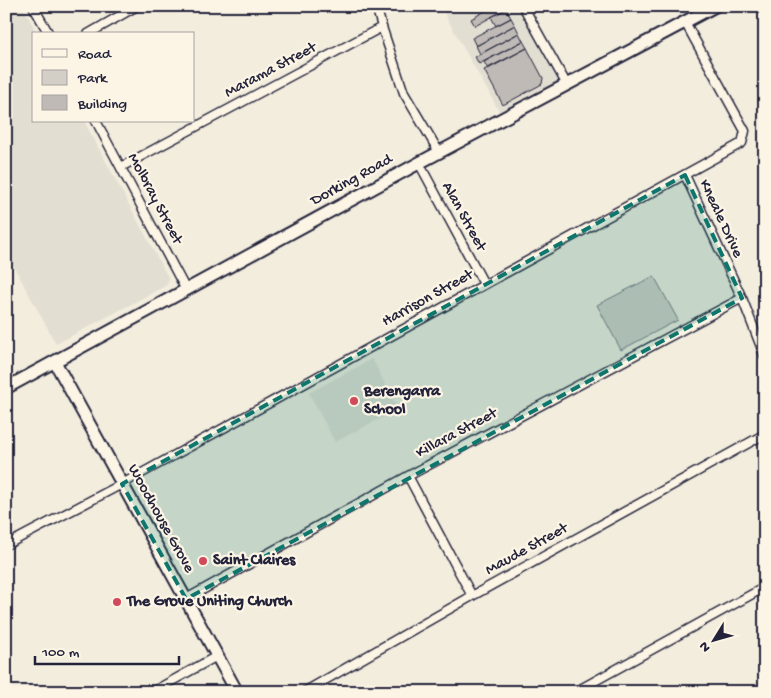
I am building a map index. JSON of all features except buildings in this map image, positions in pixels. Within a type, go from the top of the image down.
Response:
[{"type":"street","points":[[33,6],[48,32]]},
{"type":"street","points":[[92,32],[137,6]]},
{"type":"street","points":[[376,6],[404,93],[439,152]]},
{"type":"street","points":[[524,6],[567,85]]},
{"type":"street","name":"Dorking Road","points":[[6,388],[439,152],[715,6]]},
{"type":"street","name":"Harrison Street","points":[[6,545],[122,484],[742,143],[745,131],[685,22]]},
{"type":"street","name":"Marama Street","points":[[121,167],[382,27]]},
{"type":"street","name":"Molbray Street","points":[[97,122],[186,290]]},
{"type":"street","name":"Alan Street","points":[[419,163],[484,284]]},
{"type":"street","name":"Kneale Drive","points":[[685,175],[742,298],[765,357]]},
{"type":"street","name":"Killara Street","points":[[186,599],[408,476],[742,298]]},
{"type":"street","name":"Woodhouse Grove","points":[[55,362],[237,692]]},
{"type":"street","name":"Maude Street","points":[[304,692],[472,596],[765,434]]},
{"type":"street","points":[[408,476],[472,596]]},
{"type":"street","points":[[575,692],[765,587]]},
{"type":"street","points":[[152,692],[217,656]]},
{"type":"highlighted area","points":[[685,175],[742,298],[186,599],[122,484]]},
{"type":"shaded area","points":[[6,6],[23,6],[36,32],[32,32],[32,122],[85,122],[169,279],[167,285],[56,344],[6,252]]},
{"type":"shaded area","points":[[440,6],[520,6],[563,84],[503,118]]},
{"type":"shaded area","name":"Berengarra School","points":[[372,359],[398,409],[335,442],[309,393]]},
{"type":"green space","points":[[654,276],[678,320],[621,350],[597,305]]},
{"type":"place","name":"Berengarra School","points":[[354,401]]},
{"type":"place","name":"Saint Claires","points":[[203,561]]},
{"type":"place","name":"The Grove Uniting Church","points":[[117,602]]}]
